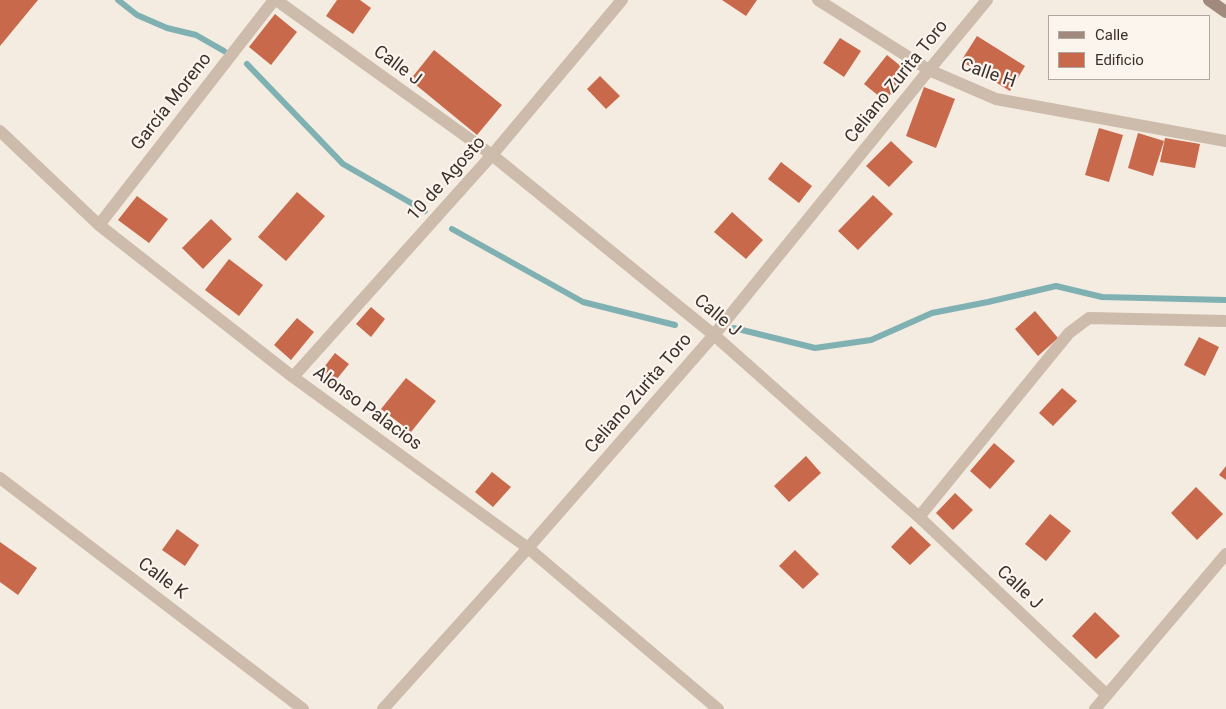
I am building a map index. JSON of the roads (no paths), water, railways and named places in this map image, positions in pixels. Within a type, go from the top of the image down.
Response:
[{"type":"street","name":"Calle J","points":[[275,0],[492,156],[714,335],[919,517],[1107,695]]},
{"type":"street","name":"García Moreno","points":[[99,225],[275,0]]},
{"type":"street","name":"10 de Agosto","points":[[293,377],[492,156],[622,0]]},
{"type":"street","name":"Calle H","points":[[818,0],[929,70],[996,98],[1226,140]]},
{"type":"street","name":"Celiano Zurita Toro","points":[[383,709],[528,548],[714,335],[987,0]]},
{"type":"street","points":[[1209,0],[1226,12]]},
{"type":"street","name":"Alonso Palacios","points":[[0,131],[99,225],[293,377],[528,548],[718,709]]},
{"type":"street","points":[[919,517],[1069,333],[1089,318],[1226,321]]},
{"type":"street","name":"Calle K","points":[[0,478],[303,709]]},
{"type":"street","points":[[1221,559],[1107,695],[1095,709],[1221,559]]},
{"type":"waterway","points":[[118,0],[137,15],[167,28],[196,35],[224,51]]},
{"type":"waterway","points":[[247,64],[343,164],[425,211]]},
{"type":"waterway","points":[[452,229],[583,302],[675,325]]},
{"type":"waterway","points":[[734,328],[815,348],[871,340],[932,313],[1056,286],[1102,297],[1226,300]]}]
